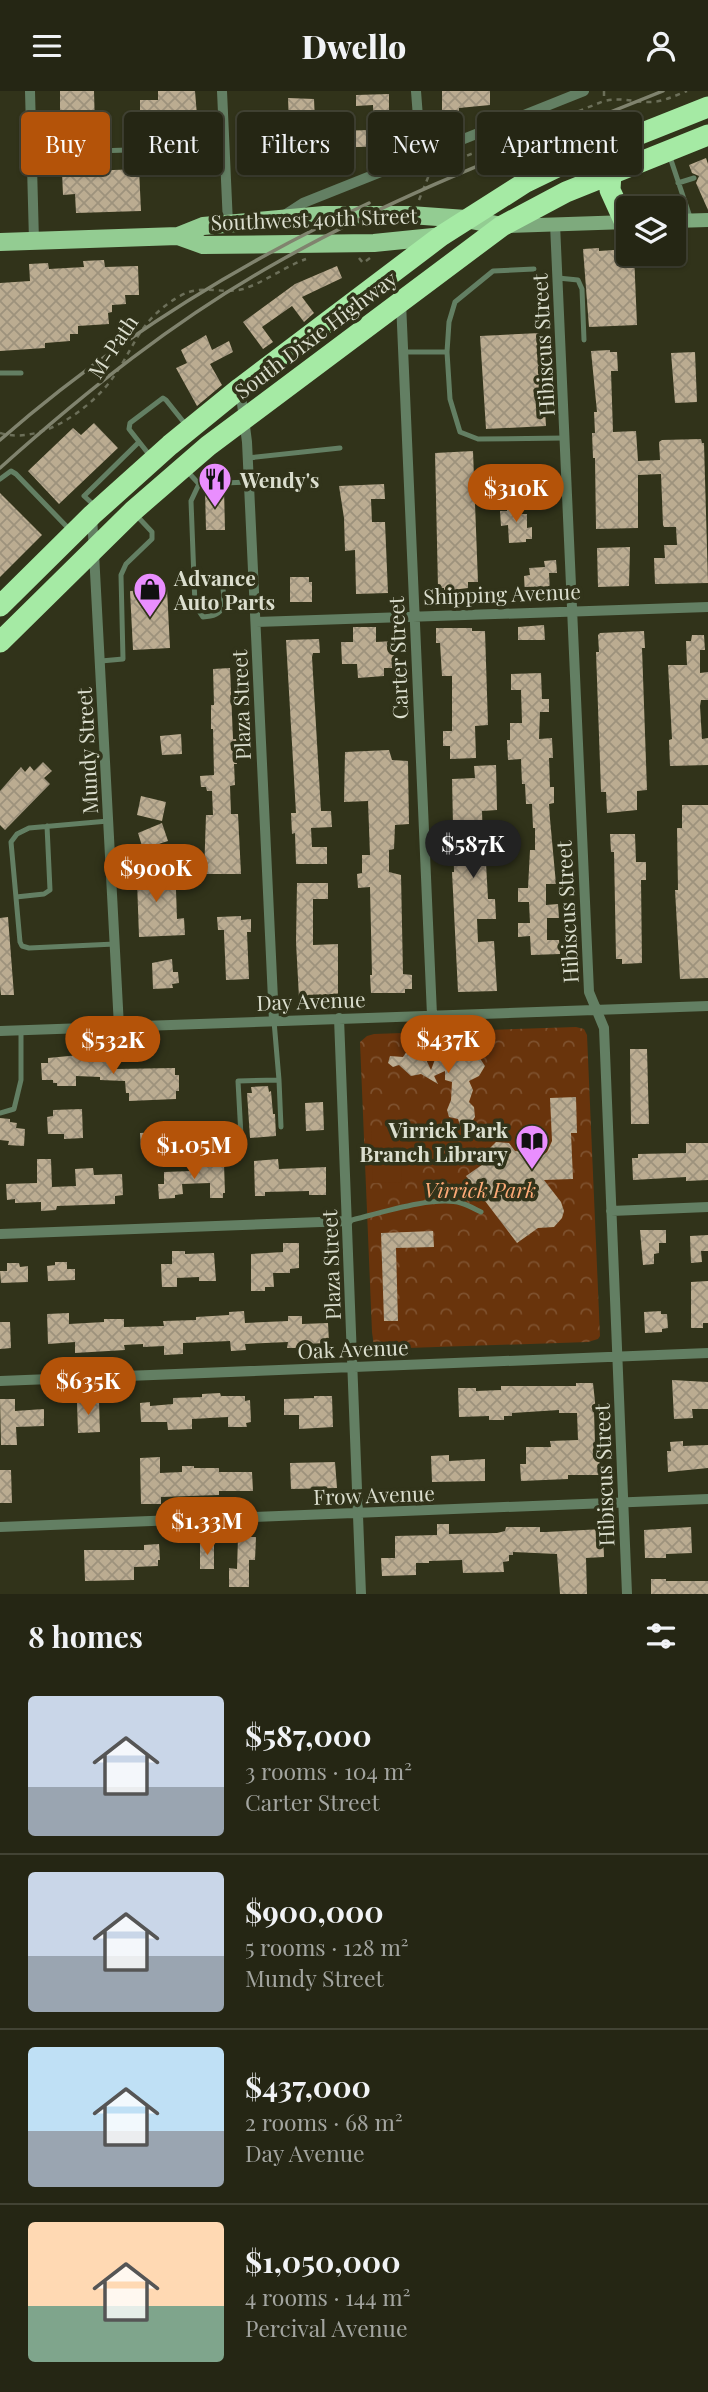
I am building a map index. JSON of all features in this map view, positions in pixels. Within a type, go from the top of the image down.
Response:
[{"type":"highway","name":"South Dixie Highway","points":[[0,606],[95,512],[189,429],[441,236],[526,182],[557,167],[708,107]]},
{"type":"highway","name":"South Dixie Highway","points":[[642,161],[708,135]]},
{"type":"highway","name":"South Dixie Highway","points":[[0,642],[133,511],[244,418],[502,226],[566,192],[606,175]]},
{"type":"highway","points":[[611,175],[609,184],[616,204]]},
{"type":"main road","name":"Southwest 40th Street","points":[[0,242],[178,236],[203,226],[324,215],[466,219],[502,226]]},
{"type":"main road","name":"Southwest 40th Street","points":[[178,236],[202,245],[374,243],[502,226]]},
{"type":"street","points":[[30,91],[31,112]]},
{"type":"street","points":[[222,91],[228,224]]},
{"type":"street","points":[[416,91],[418,112]]},
{"type":"street","points":[[463,140],[584,91]]},
{"type":"street","points":[[32,175],[34,241]]},
{"type":"street","points":[[278,219],[303,203],[375,175]]},
{"type":"street","points":[[686,220],[708,220]]},
{"type":"street","points":[[502,226],[616,222]]},
{"type":"street","name":"Hibiscus Street","points":[[555,224],[589,992],[604,1028],[627,1594]]},
{"type":"street","name":"Carter Street","points":[[401,299],[432,1015]]},
{"type":"street","name":"Plaza Street","points":[[240,389],[248,458],[274,1021]]},
{"type":"street","name":"Mundy Street","points":[[95,512],[94,548],[119,1027]]},
{"type":"street","name":"Shipping Avenue","points":[[256,622],[708,607]]},
{"type":"street","name":"Day Avenue","points":[[0,1031],[708,1006]]},
{"type":"street","name":"Plaza Street","points":[[339,1018],[361,1594]]},
{"type":"street","points":[[611,1211],[708,1207]]},
{"type":"street","points":[[0,1234],[348,1221]]},
{"type":"street","name":"Oak Avenue","points":[[0,1381],[708,1353]]},
{"type":"street","name":"Frow Avenue","points":[[0,1527],[708,1499]]},
{"type":"lane","points":[[110,151],[224,147]]},
{"type":"lane","points":[[668,151],[691,220]]},
{"type":"lane","points":[[678,183],[694,178]]},
{"type":"lane","points":[[534,269],[493,271],[454,302],[449,322],[447,352],[450,399],[460,432],[478,439],[565,438]]},
{"type":"lane","points":[[558,278],[578,280],[582,289],[584,340]]},
{"type":"lane","points":[[404,352],[447,352]]},
{"type":"lane","points":[[0,373],[21,373]]},
{"type":"lane","points":[[153,460],[129,429],[130,423],[163,398],[189,429]]},
{"type":"lane","points":[[95,512],[84,496],[139,442]]},
{"type":"lane","points":[[248,458],[340,448]]},
{"type":"lane","points":[[183,467],[199,484],[249,482]]},
{"type":"lane","points":[[0,479],[10,471],[16,474],[73,534]]},
{"type":"lane","points":[[199,484],[191,501],[195,605],[204,617],[216,617],[220,614],[223,607],[222,577]]},
{"type":"lane","points":[[101,661],[123,659],[121,575],[126,564],[152,539],[152,532],[133,511]]},
{"type":"lane","points":[[194,578],[254,576]]},
{"type":"lane","points":[[109,821],[29,828],[13,838],[20,941],[25,948],[114,944]]},
{"type":"lane","points":[[16,897],[44,894],[50,890],[47,826]]},
{"type":"lane","points":[[274,1021],[281,1127]]},
{"type":"lane","points":[[0,1113],[14,1109],[21,1080],[21,1031]]},
{"type":"lane","points":[[241,1136],[238,1081],[279,1080]]},
{"type":"lane","points":[[348,1221],[389,1210],[449,1201],[481,1212]]},
{"type":"path","points":[[604,91],[604,101]]},
{"type":"path","points":[[418,205],[424,183],[429,175],[441,166],[604,101],[618,98],[648,102],[664,100],[687,91]]},
{"type":"path","points":[[351,254],[363,263],[369,258]]},
{"type":"path","name":"M-Path","points":[[0,433],[17,437],[30,435],[55,426],[69,417],[102,391],[156,312],[180,296],[201,288],[239,290],[310,258]]},
{"type":"green space","name":"Virrick Park","points":[[576,1027],[584,1029],[587,1035],[600,1336],[588,1342],[374,1347],[360,1042],[374,1034]]},
{"type":"green space","points":[[371,1126],[400,1126],[402,1182],[373,1183]]},
{"type":"building","points":[[60,91],[94,91],[95,112],[60,112]]},
{"type":"building","points":[[158,91],[195,91],[197,112],[140,112],[140,100],[158,100]]},
{"type":"building","points":[[442,91],[490,91],[490,105],[459,108],[459,112],[442,112]]},
{"type":"building","points":[[389,94],[389,112],[373,112],[373,105],[356,106],[356,95]]},
{"type":"building","points":[[288,98],[314,99],[315,112],[289,112]]},
{"type":"building","points":[[354,130],[368,130],[368,147],[354,147]]},
{"type":"building","points":[[706,158],[708,210],[696,183],[699,176],[692,173],[689,165]]},
{"type":"building","points":[[110,170],[124,170],[124,175],[139,175],[141,211],[76,213],[75,194],[63,195],[62,175],[110,175]]},
{"type":"building","points":[[583,249],[616,250],[616,266],[635,266],[637,325],[589,327]]},
{"type":"building","points":[[104,260],[105,267],[138,266],[139,295],[125,295],[126,304],[112,305],[112,312],[108,313],[109,324],[78,326],[78,334],[70,334],[70,341],[45,343],[45,348],[0,351],[0,283],[30,281],[29,264],[48,263],[49,269],[84,267],[83,261]]},
{"type":"building","points":[[337,266],[342,278],[302,297],[314,313],[304,322],[292,306],[262,327],[273,342],[263,349],[243,322],[295,284]]},
{"type":"building","points":[[540,333],[546,426],[486,429],[480,336]]},
{"type":"building","points":[[206,335],[212,350],[229,341],[233,352],[210,364],[222,385],[197,406],[176,368],[187,363],[181,350]]},
{"type":"building","points":[[591,351],[617,352],[618,371],[611,371],[613,432],[636,431],[638,461],[660,460],[659,442],[662,440],[701,439],[704,443],[708,583],[655,584],[654,558],[665,558],[664,545],[677,545],[676,527],[663,525],[661,474],[638,475],[638,528],[596,529],[592,433],[595,433],[594,412],[597,412]]},
{"type":"building","points":[[695,352],[697,402],[675,403],[671,353]]},
{"type":"building","points":[[94,423],[118,448],[59,504],[28,471],[73,428],[81,435]]},
{"type":"building","points":[[473,451],[478,582],[468,582],[468,588],[460,589],[460,596],[444,597],[444,588],[438,588],[435,453]]},
{"type":"building","points":[[534,465],[536,491],[519,492],[518,466]]},
{"type":"building","points":[[384,484],[385,499],[371,499],[372,522],[385,522],[388,593],[356,594],[355,550],[345,551],[339,486]]},
{"type":"building","name":"Wendy's","points":[[224,488],[225,530],[206,530],[205,489]]},
{"type":"building","points":[[0,493],[42,535],[0,577]]},
{"type":"building","points":[[507,504],[521,504],[521,514],[527,514],[527,528],[532,527],[532,539],[509,543],[508,525],[501,526],[500,511],[507,511]]},
{"type":"building","points":[[630,547],[629,586],[598,587],[597,548]]},
{"type":"building","points":[[556,560],[557,573],[549,573],[550,593],[525,595],[524,576],[530,575],[529,568],[545,567],[544,561]]},
{"type":"building","points":[[290,577],[309,577],[309,582],[312,582],[312,602],[290,602]]},
{"type":"building","name":"Advance Auto Parts","points":[[167,589],[170,648],[133,650],[130,591]]},
{"type":"building","points":[[544,625],[545,640],[518,640],[518,627]]},
{"type":"building","points":[[353,627],[376,627],[376,642],[394,641],[395,666],[384,668],[384,676],[358,678],[357,664],[342,664],[341,642],[353,642]]},
{"type":"building","points":[[436,628],[472,628],[472,631],[485,631],[488,725],[475,726],[476,758],[450,759],[450,746],[443,746],[443,731],[452,731],[452,676],[442,676],[440,643],[436,643]]},
{"type":"building","points":[[644,631],[645,648],[642,648],[647,790],[637,791],[637,810],[607,813],[606,792],[601,792],[596,652],[599,652],[598,635]]},
{"type":"building","points":[[692,635],[704,635],[705,650],[700,650],[700,673],[708,672],[708,700],[701,700],[700,706],[702,739],[708,738],[708,765],[670,766],[669,740],[672,739],[668,665],[687,665],[686,641],[691,641]]},
{"type":"building","points":[[319,639],[320,653],[313,653],[312,657],[321,811],[331,811],[332,827],[311,828],[312,847],[327,847],[327,864],[296,864],[291,813],[296,813],[286,640]]},
{"type":"building","points":[[230,668],[233,739],[237,739],[235,785],[230,786],[231,814],[238,814],[241,874],[204,874],[206,815],[213,815],[212,791],[201,787],[200,776],[214,775],[211,729],[211,705],[214,705],[213,669]]},
{"type":"building","points":[[541,673],[542,699],[549,699],[549,712],[540,712],[539,739],[552,738],[553,758],[549,758],[550,787],[554,787],[554,803],[549,804],[556,884],[546,884],[546,905],[558,904],[559,918],[547,918],[547,940],[559,940],[560,954],[531,955],[530,936],[518,937],[518,923],[530,923],[529,902],[518,902],[518,888],[528,888],[530,850],[535,850],[535,828],[532,804],[526,804],[521,759],[508,760],[507,740],[510,740],[510,723],[522,723],[521,690],[511,690],[511,674]]},
{"type":"building","points":[[181,734],[182,754],[162,755],[160,736]]},
{"type":"building","points":[[389,750],[392,760],[408,761],[409,824],[395,825],[394,849],[389,850],[389,872],[401,875],[403,974],[412,975],[412,989],[405,989],[405,993],[371,993],[370,887],[358,888],[357,874],[362,873],[362,855],[370,855],[368,801],[344,802],[345,752]]},
{"type":"building","points":[[43,762],[52,771],[44,778],[50,784],[5,830],[0,825],[0,791],[21,767],[25,772],[30,766],[34,771]]},
{"type":"building","points":[[496,765],[497,810],[482,811],[483,844],[488,844],[488,899],[495,899],[496,919],[477,919],[478,942],[494,941],[497,991],[458,992],[452,872],[452,779],[475,778],[474,766]]},
{"type":"building","points":[[141,796],[166,802],[162,821],[137,815]]},
{"type":"building","points":[[682,805],[708,805],[708,978],[680,979],[675,890],[678,890],[677,828],[682,828]]},
{"type":"building","points":[[162,823],[168,841],[143,849],[138,833]]},
{"type":"building","points":[[610,834],[635,834],[636,862],[646,862],[646,880],[641,880],[642,963],[622,964],[622,959],[616,959],[614,852],[611,852]]},
{"type":"building","points":[[156,864],[161,867],[162,890],[176,890],[177,919],[184,918],[185,935],[139,937],[137,881],[131,881],[131,865]]},
{"type":"building","points":[[297,883],[328,883],[328,899],[313,899],[313,945],[338,944],[338,996],[299,998]]},
{"type":"building","points":[[241,916],[241,920],[251,919],[251,932],[247,932],[249,979],[226,980],[224,930],[218,930],[217,917]]},
{"type":"building","points":[[8,917],[14,995],[1,995],[0,918]]},
{"type":"building","points":[[172,959],[173,972],[178,972],[179,983],[172,984],[173,988],[153,989],[152,963]]},
{"type":"building","points":[[460,1040],[485,1066],[479,1076],[469,1081],[473,1090],[469,1102],[474,1107],[475,1117],[469,1126],[460,1125],[458,1119],[449,1117],[447,1110],[451,1100],[452,1082],[445,1080],[445,1071],[434,1076],[438,1084],[421,1074],[411,1076],[399,1065],[393,1067],[388,1063],[390,1056],[403,1057],[409,1048],[415,1047],[422,1051],[431,1070],[437,1054],[448,1050],[450,1044]]},
{"type":"building","points":[[630,1049],[647,1049],[649,1124],[631,1124]]},
{"type":"building","points":[[90,1054],[108,1058],[107,1063],[115,1063],[115,1069],[175,1068],[175,1075],[179,1075],[176,1099],[129,1101],[125,1081],[100,1080],[100,1077],[76,1076],[76,1086],[57,1086],[53,1080],[42,1080],[41,1063],[48,1063],[48,1058]]},
{"type":"building","points":[[268,1086],[275,1114],[276,1136],[250,1138],[247,1093],[252,1093],[251,1087]]},
{"type":"building","name":"Virrick Park Branch Library","points":[[576,1097],[577,1133],[571,1133],[573,1179],[544,1180],[561,1202],[564,1211],[562,1218],[554,1227],[538,1228],[517,1243],[466,1176],[486,1162],[487,1151],[496,1142],[509,1143],[515,1151],[523,1152],[532,1163],[547,1152],[552,1141],[550,1098]]},
{"type":"building","points":[[323,1102],[324,1130],[306,1131],[305,1103]]},
{"type":"building","points":[[82,1109],[83,1138],[64,1139],[64,1134],[48,1134],[47,1117],[53,1116],[53,1110]]},
{"type":"building","points":[[0,1118],[10,1119],[10,1122],[17,1123],[16,1128],[25,1129],[24,1146],[8,1145],[9,1141],[0,1140]]},
{"type":"building","points":[[159,1132],[159,1149],[141,1149],[140,1133]]},
{"type":"building","points":[[686,1143],[708,1143],[708,1180],[686,1181],[686,1177],[633,1180],[632,1158],[638,1158],[638,1154],[686,1153]]},
{"type":"building","points":[[37,1159],[51,1159],[52,1187],[76,1186],[75,1169],[93,1168],[94,1175],[122,1174],[123,1195],[115,1196],[115,1204],[57,1206],[56,1210],[41,1211],[41,1202],[15,1203],[15,1199],[7,1200],[6,1184],[37,1183]]},
{"type":"building","points":[[278,1159],[279,1169],[326,1167],[326,1195],[309,1195],[309,1191],[265,1192],[265,1196],[255,1196],[254,1161]]},
{"type":"building","points":[[224,1164],[223,1198],[210,1198],[210,1183],[182,1184],[183,1194],[175,1195],[175,1198],[159,1199],[158,1184],[164,1184],[164,1172],[191,1171],[191,1168]]},
{"type":"building","points":[[640,1230],[666,1230],[666,1243],[659,1243],[659,1253],[654,1254],[654,1264],[643,1265]]},
{"type":"building","points":[[433,1231],[434,1247],[396,1248],[398,1321],[384,1321],[381,1233]]},
{"type":"building","points":[[708,1235],[708,1251],[701,1251],[702,1262],[691,1263],[690,1236]]},
{"type":"building","points":[[283,1243],[299,1243],[299,1268],[290,1269],[290,1273],[273,1273],[274,1287],[265,1287],[265,1291],[251,1291],[251,1254],[283,1252]]},
{"type":"building","points":[[172,1251],[185,1251],[185,1254],[214,1253],[216,1281],[199,1281],[199,1277],[177,1278],[177,1287],[162,1287],[161,1264],[172,1264]]},
{"type":"building","points":[[55,1262],[67,1262],[67,1269],[75,1269],[75,1280],[48,1281],[47,1266],[55,1265]]},
{"type":"building","points":[[7,1263],[19,1263],[20,1267],[28,1266],[28,1282],[1,1283],[0,1271],[7,1271]]},
{"type":"building","points":[[708,1281],[708,1323],[703,1323],[703,1328],[691,1328],[691,1282]]},
{"type":"building","points":[[244,1311],[245,1323],[288,1321],[288,1316],[302,1316],[302,1324],[328,1323],[329,1343],[302,1344],[302,1348],[287,1348],[288,1342],[245,1344],[246,1350],[231,1351],[230,1341],[183,1343],[183,1354],[164,1355],[164,1346],[143,1347],[143,1344],[124,1345],[125,1350],[75,1353],[75,1342],[48,1344],[47,1314],[69,1313],[69,1324],[124,1319],[124,1327],[164,1326],[163,1321],[196,1320],[196,1317],[229,1315],[229,1312]]},
{"type":"building","points":[[661,1311],[661,1314],[667,1314],[668,1328],[662,1329],[662,1332],[645,1333],[644,1312]]},
{"type":"building","points":[[0,1322],[10,1322],[11,1348],[0,1349]]},
{"type":"building","points":[[672,1380],[708,1382],[708,1409],[692,1409],[693,1418],[674,1419]]},
{"type":"building","points":[[576,1383],[593,1383],[595,1444],[599,1444],[600,1475],[568,1475],[568,1479],[521,1481],[520,1464],[526,1464],[526,1447],[551,1447],[550,1441],[578,1440],[577,1413],[559,1413],[559,1410],[512,1413],[512,1416],[504,1416],[504,1420],[489,1420],[489,1416],[459,1417],[458,1388],[476,1388],[476,1391],[501,1390],[501,1386],[576,1386]]},
{"type":"building","points":[[220,1393],[221,1396],[245,1396],[245,1401],[250,1400],[251,1422],[246,1423],[247,1427],[228,1427],[228,1417],[192,1419],[192,1429],[168,1430],[167,1422],[141,1422],[140,1403],[150,1402],[150,1406],[173,1404],[173,1398]]},
{"type":"building","points":[[332,1396],[333,1427],[299,1429],[299,1415],[284,1415],[284,1399]]},
{"type":"building","points":[[0,1399],[15,1399],[15,1411],[44,1409],[44,1426],[16,1427],[17,1445],[1,1445]]},
{"type":"building","points":[[99,1401],[100,1432],[78,1433],[77,1402]]},
{"type":"building","points":[[683,1441],[683,1446],[708,1445],[708,1468],[668,1472],[667,1451],[671,1451],[670,1442]]},
{"type":"building","points":[[449,1455],[449,1461],[485,1459],[485,1481],[432,1482],[431,1456]]},
{"type":"building","points":[[160,1457],[160,1473],[182,1472],[182,1466],[219,1468],[219,1472],[252,1472],[253,1491],[219,1491],[219,1495],[161,1497],[161,1504],[141,1504],[140,1458]]},
{"type":"building","points":[[335,1462],[337,1488],[291,1489],[290,1463]]},
{"type":"building","points":[[0,1470],[11,1470],[12,1503],[0,1503]]},
{"type":"building","points":[[437,1524],[449,1524],[449,1534],[497,1533],[505,1531],[506,1527],[540,1527],[540,1532],[603,1529],[604,1557],[586,1558],[587,1594],[560,1594],[557,1554],[513,1552],[513,1555],[509,1555],[509,1561],[503,1562],[504,1572],[463,1573],[462,1560],[429,1561],[416,1563],[416,1575],[382,1576],[381,1558],[395,1558],[395,1536],[437,1535]]},
{"type":"building","points":[[691,1527],[692,1553],[666,1554],[666,1558],[645,1558],[644,1530]]},
{"type":"building","points":[[238,1537],[256,1537],[255,1560],[249,1560],[249,1587],[229,1587],[229,1568],[237,1569]]},
{"type":"building","points":[[159,1544],[158,1566],[134,1567],[134,1580],[85,1581],[84,1550],[144,1550],[144,1545]]},
{"type":"building","points":[[200,1544],[214,1544],[214,1569],[200,1569]]},
{"type":"building","points":[[651,1579],[708,1581],[708,1594],[651,1594]]},
{"type":"railway","points":[[0,468],[65,411],[167,332],[276,263],[418,192],[663,91]]},
{"type":"railway","points":[[0,440],[86,371],[176,308],[270,253],[369,203]]},
{"type":"place","name":"Wendy's","points":[[215,509]]},
{"type":"place","name":"Advance Auto Parts","points":[[150,619]]},
{"type":"place","name":"Virrick Park Branch Library","points":[[532,1171]]}]
